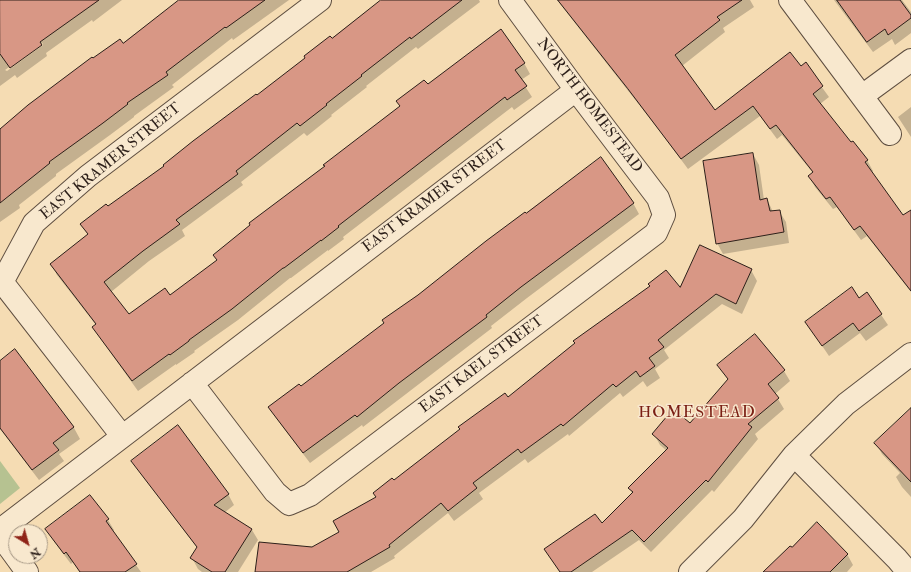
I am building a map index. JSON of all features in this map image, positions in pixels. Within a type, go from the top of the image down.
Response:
[{"type":"street","name":"EAST KRAMER STREET","points":[[122,436],[1,284],[34,223],[88,176],[320,0]]},
{"type":"street","name":"NORTH HOMESTEAD","points":[[510,0],[658,198],[664,215]]},
{"type":"street","points":[[790,0],[890,134]]},
{"type":"street","points":[[862,96],[911,60]]},
{"type":"street","name":"EAST KRAMER STREET","points":[[0,530],[576,90]]},
{"type":"street","name":"EAST KAEL STREET","points":[[192,383],[275,492],[289,504],[310,495],[656,233],[664,215]]},
{"type":"street","points":[[690,572],[743,519],[794,455],[846,404],[911,354]]},
{"type":"street","points":[[794,455],[908,572]]},
{"type":"street","points":[[0,535],[27,572]]},
{"type":"green space","points":[[0,461],[20,488],[0,504]]},
{"type":"building","points":[[0,0],[99,0],[40,42],[42,45],[10,68],[0,54]]},
{"type":"building","points":[[179,0],[265,0],[226,28],[225,27],[166,72],[168,75],[127,103],[128,104],[103,123],[49,162],[50,163],[0,203],[0,129],[28,105],[92,57],[93,58],[120,39],[123,43]]},
{"type":"building","points":[[381,0],[462,0],[411,39],[410,37],[361,75],[362,76],[300,126],[297,123],[236,171],[238,174],[176,220],[180,224],[104,282],[129,314],[165,288],[170,295],[217,260],[213,255],[250,225],[249,223],[325,166],[323,165],[400,106],[396,101],[424,80],[428,84],[501,29],[525,63],[515,70],[527,86],[507,100],[505,97],[232,309],[132,381],[92,327],[96,324],[50,264],[88,234],[80,224],[106,204],[108,206],[164,166],[163,165],[193,141],[305,58],[304,56],[330,36],[332,38]]},
{"type":"building","points":[[558,0],[742,0],[717,17],[720,20],[675,55],[715,110],[790,52],[801,66],[806,62],[823,86],[813,94],[851,142],[853,141],[868,160],[865,162],[903,215],[911,210],[911,291],[860,226],[854,230],[830,197],[826,199],[808,176],[813,172],[776,125],[770,129],[753,106],[681,159]]},
{"type":"building","points":[[837,0],[900,0],[911,15],[911,18],[888,35],[885,29],[867,42]]},
{"type":"building","points":[[753,153],[760,200],[767,198],[770,211],[780,210],[784,232],[716,244],[703,161]]},
{"type":"building","points":[[601,157],[634,203],[521,287],[486,315],[487,317],[399,383],[357,417],[355,415],[303,453],[268,407],[299,384],[301,386],[384,323],[382,320],[418,295],[486,241]]},
{"type":"building","points":[[700,245],[752,269],[736,304],[716,294],[658,340],[664,347],[649,358],[655,366],[640,377],[636,371],[616,387],[613,384],[563,426],[561,424],[521,453],[518,449],[473,483],[477,488],[448,511],[441,503],[389,545],[390,547],[347,572],[255,572],[259,542],[312,547],[339,532],[333,521],[376,497],[373,493],[392,478],[394,480],[460,429],[458,427],[505,393],[508,397],[575,343],[573,341],[650,286],[648,284],[666,270],[680,287]]},
{"type":"building","points":[[852,287],[859,298],[867,292],[882,314],[859,331],[853,323],[822,346],[805,322]]},
{"type":"building","points":[[755,334],[785,370],[768,384],[779,398],[748,424],[752,427],[708,482],[706,480],[644,542],[632,530],[571,572],[560,572],[544,549],[595,514],[602,523],[633,492],[628,488],[668,448],[652,434],[673,409],[690,423],[728,379],[717,365]]},
{"type":"building","points":[[15,349],[74,427],[53,443],[59,450],[32,470],[0,428],[0,361]]},
{"type":"building","points":[[911,408],[911,482],[874,443]]},
{"type":"building","points":[[178,425],[229,494],[214,505],[252,529],[225,572],[212,572],[190,558],[197,547],[131,461]]},
{"type":"building","points":[[90,495],[109,519],[106,521],[137,564],[125,572],[80,572],[66,552],[64,554],[48,533],[48,527]]},
{"type":"building","points":[[817,522],[848,554],[830,572],[763,572],[790,546],[792,547]]},
{"type":"district","name":"HOMESTEAD","points":[[697,414]]}]
